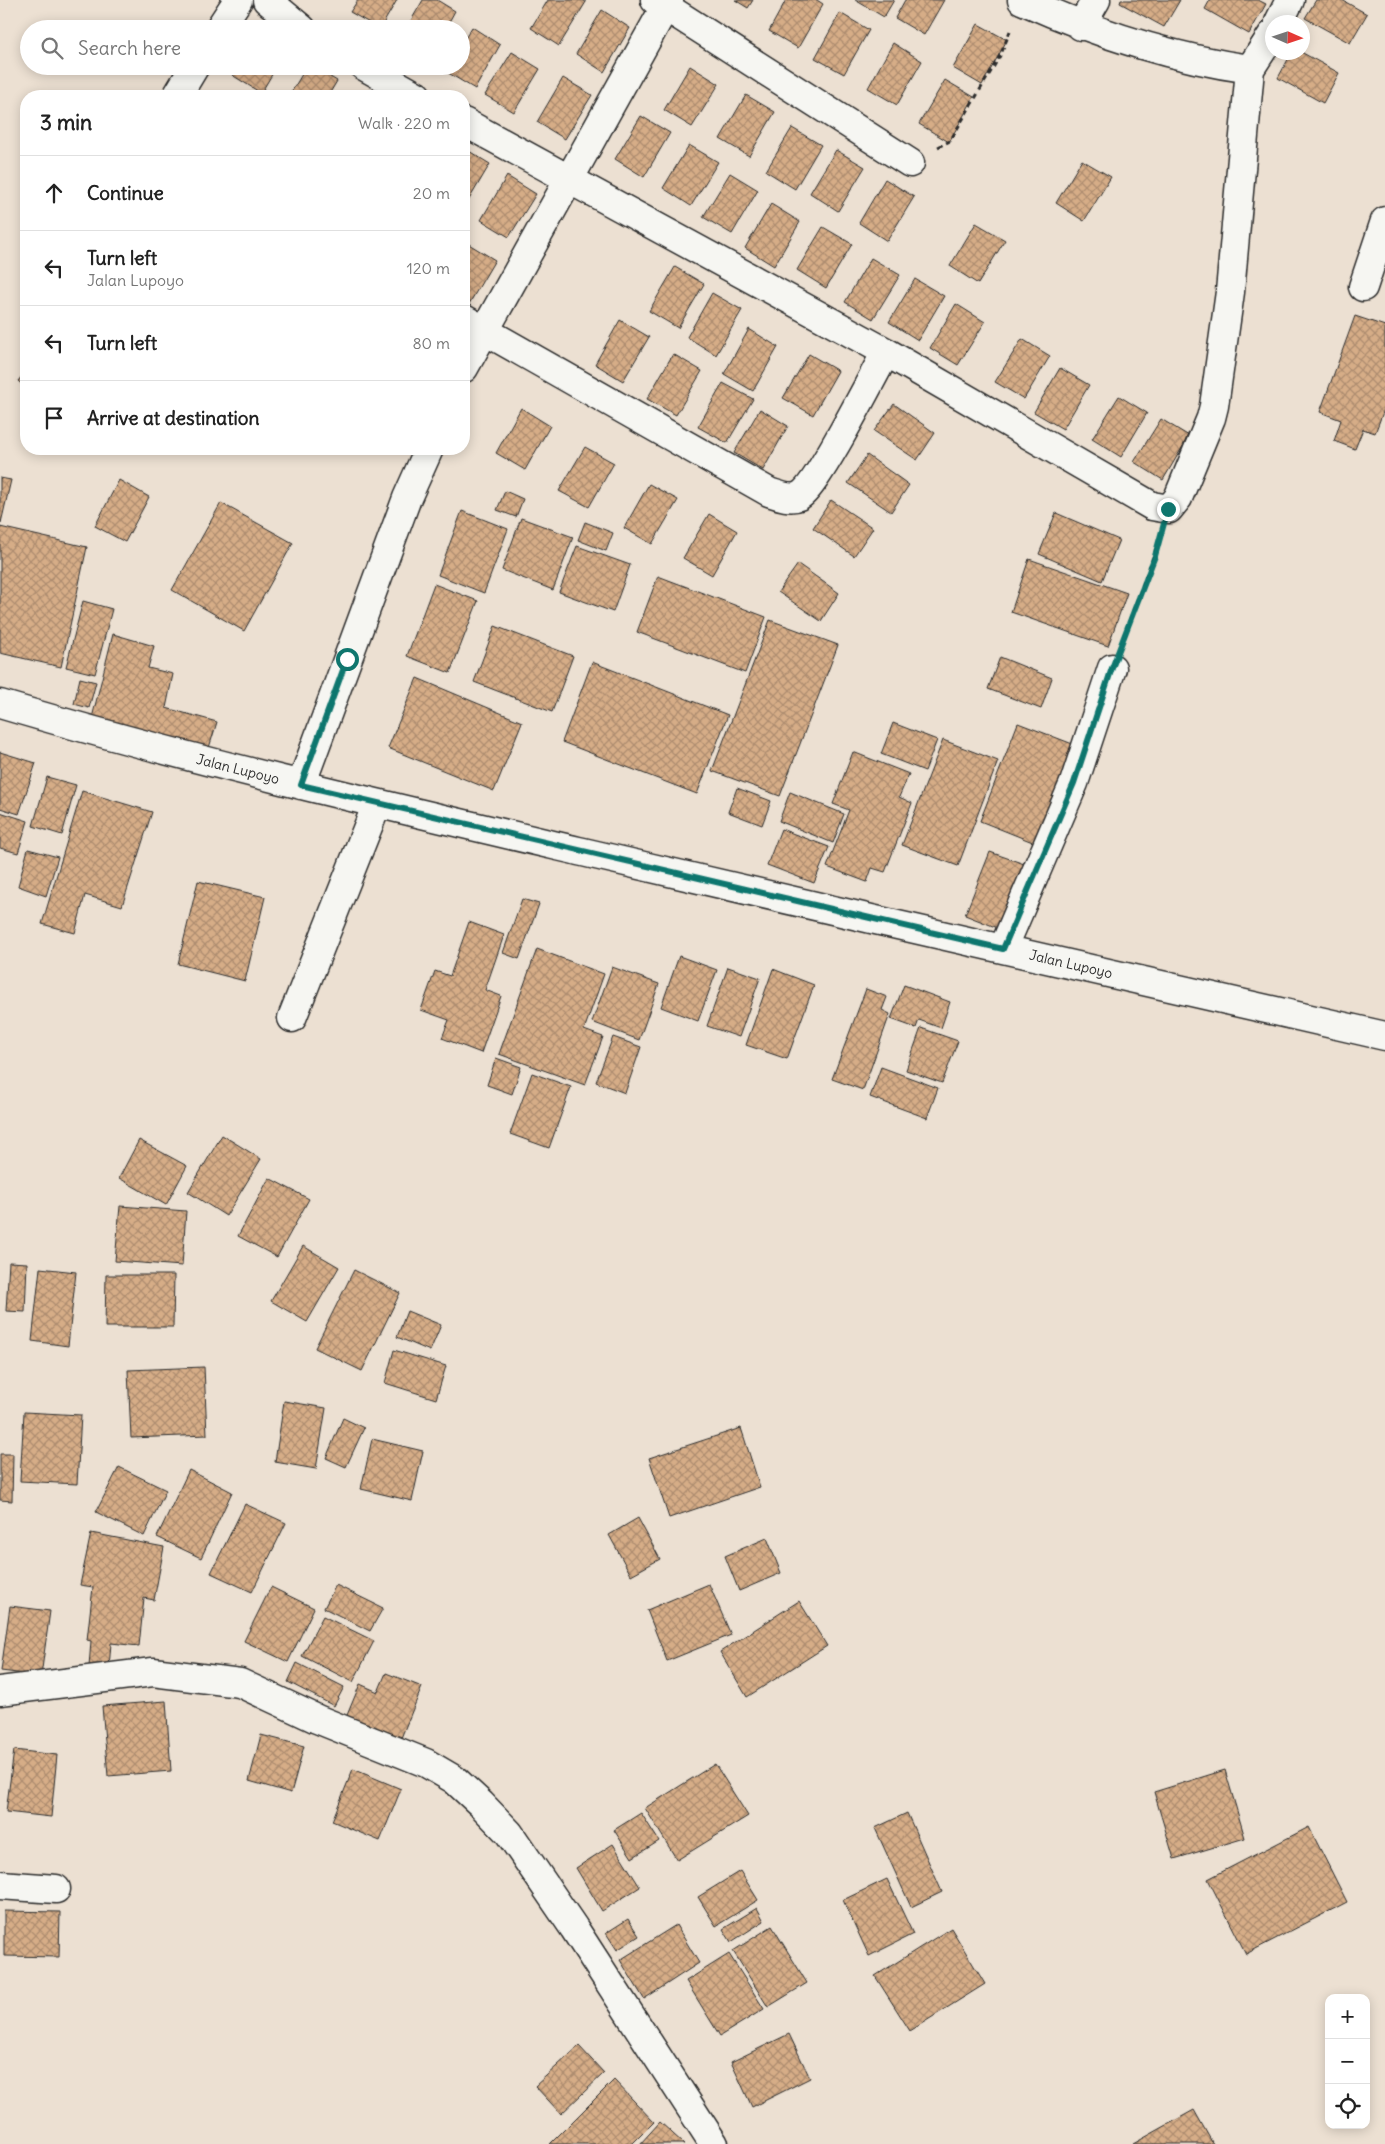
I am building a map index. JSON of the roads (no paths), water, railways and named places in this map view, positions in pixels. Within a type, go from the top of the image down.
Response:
[{"type":"street","points":[[225,20],[238,0]]},
{"type":"street","points":[[267,0],[291,20]]},
{"type":"street","points":[[1022,0],[1082,26],[1166,52],[1215,64],[1250,69]]},
{"type":"street","points":[[1082,26],[1096,0]]},
{"type":"street","points":[[1282,15],[1290,0]]},
{"type":"street","points":[[470,342],[474,325],[569,180],[663,2],[910,163]]},
{"type":"street","points":[[470,125],[886,352],[1152,506],[1159,509],[1168,509],[1178,498],[1211,418],[1214,406],[1230,292],[1250,69],[1265,46]]},
{"type":"street","points":[[181,90],[190,75]]},
{"type":"street","points":[[380,75],[406,90]]},
{"type":"street","points":[[1363,287],[1385,221]]},
{"type":"street","points":[[474,325],[769,492],[785,497],[798,496],[806,491],[820,470],[886,352]]},
{"type":"street","points":[[301,785],[404,507],[426,455]]},
{"type":"street","points":[[1003,949],[1074,783],[1112,668]]},
{"type":"street","name":"Jalan Lupoyo","points":[[0,704],[125,741],[377,804],[1385,1036]]},
{"type":"street","points":[[292,1018],[377,804]]},
{"type":"street","points":[[0,1691],[153,1672],[240,1683],[317,1719],[426,1763],[455,1780],[509,1834],[574,1928],[714,2144]]},
{"type":"street","points":[[0,1885],[56,1889]]}]
